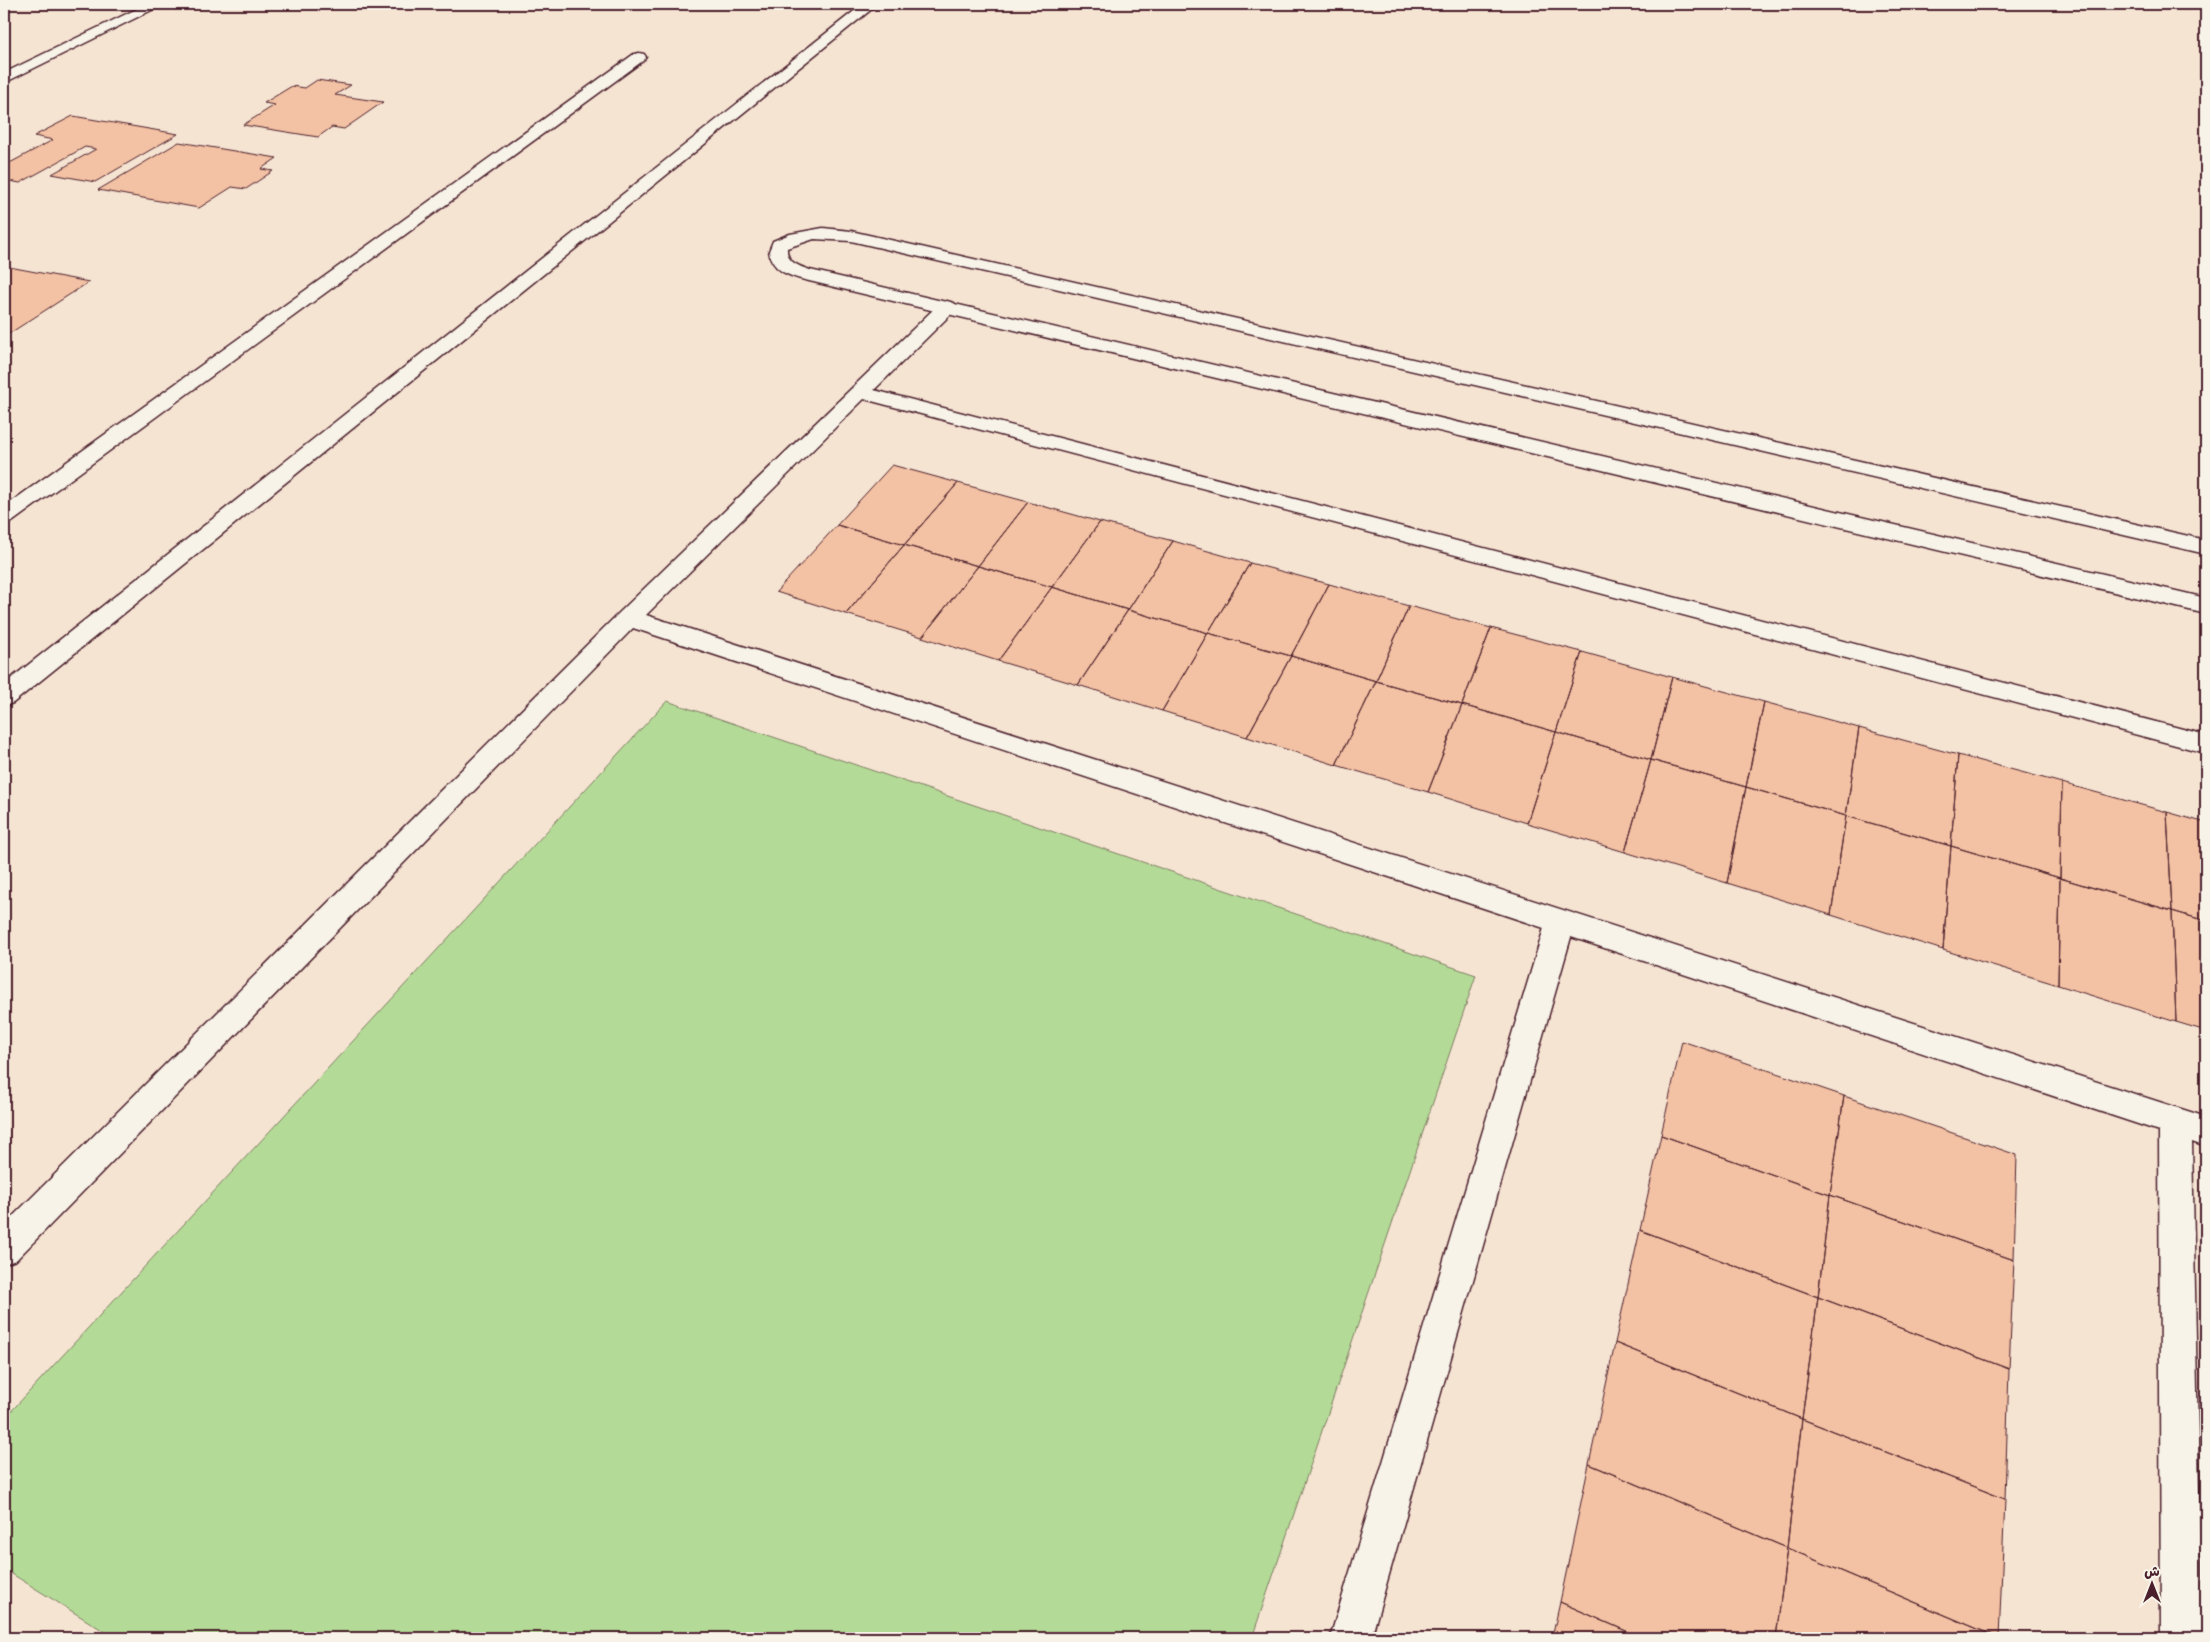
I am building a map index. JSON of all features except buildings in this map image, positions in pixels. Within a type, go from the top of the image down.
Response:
[{"type":"street","points":[[4,79],[157,4]]},
{"type":"street","points":[[4,697],[870,4]]},
{"type":"street","points":[[4,517],[639,58]]},
{"type":"street","points":[[2206,547],[851,236],[826,232],[813,234],[788,240],[779,245],[777,252],[779,259],[793,270],[2206,606]]},
{"type":"street","points":[[4,1248],[629,618],[948,307]]},
{"type":"street","points":[[860,392],[2206,744]]},
{"type":"street","points":[[629,618],[2191,1127],[2182,1638]]},
{"type":"street","points":[[1350,1638],[1561,922]]},
{"type":"green space","points":[[667,701],[1476,975],[1252,1638],[115,1638],[4,1569],[4,1419]]}]
